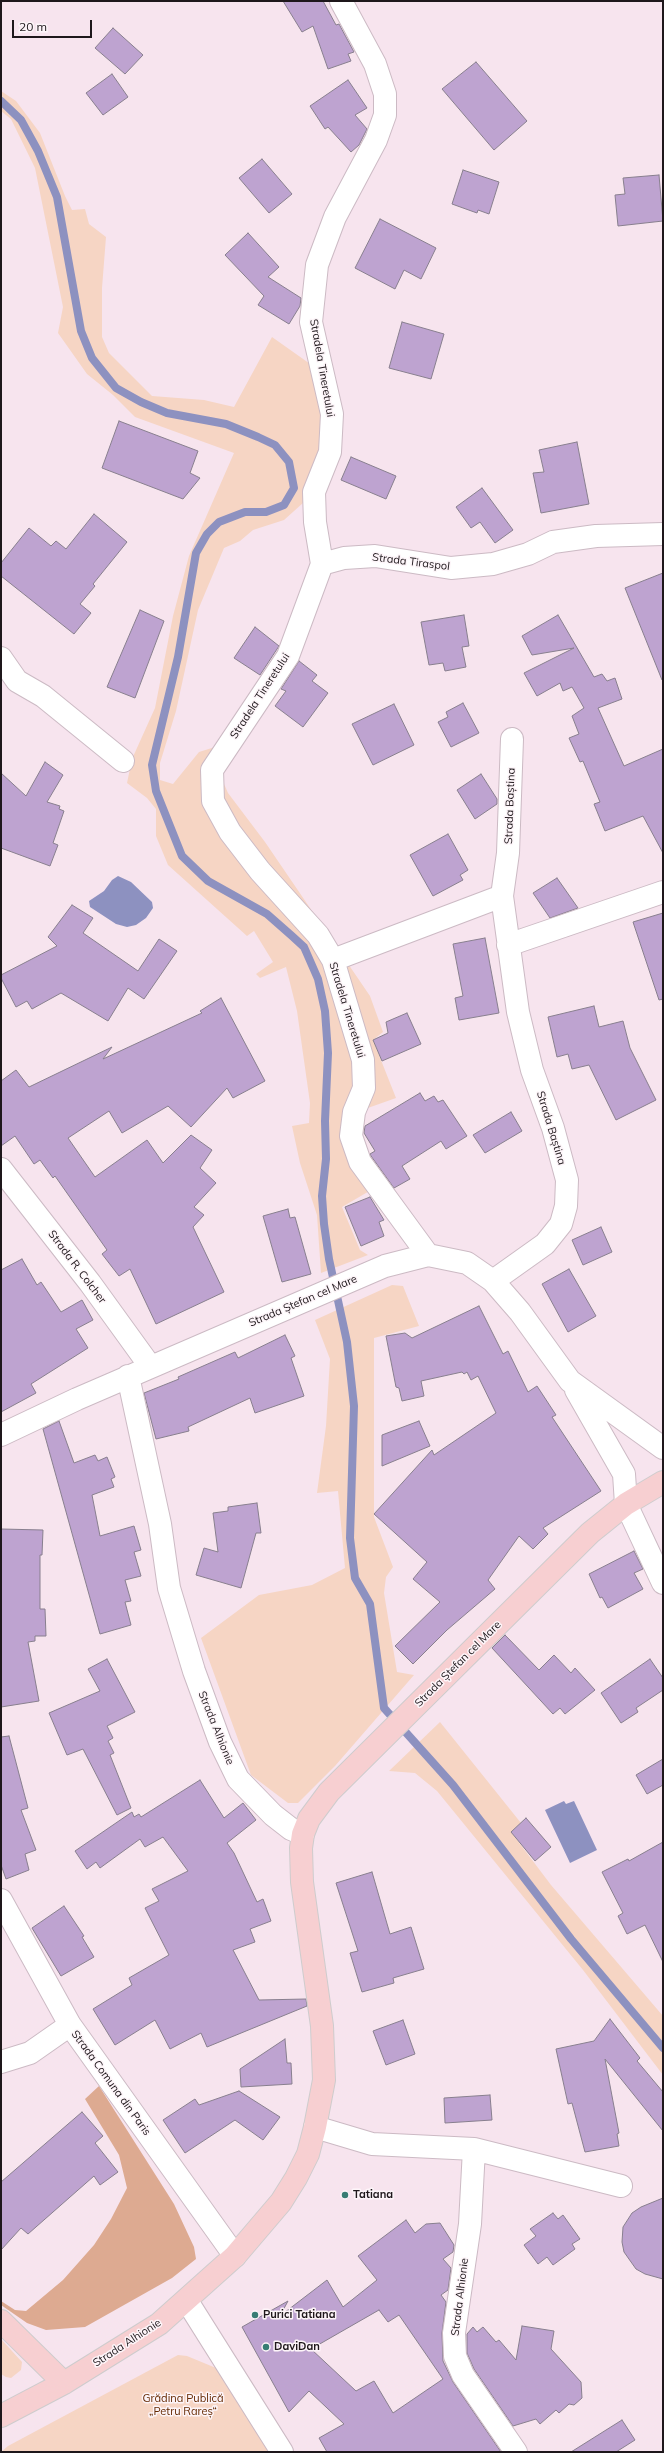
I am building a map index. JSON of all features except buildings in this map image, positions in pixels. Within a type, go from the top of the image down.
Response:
[{"type":"main road","name":"Strada Ștefan cel Mare","points":[[303,1834],[309,1819],[329,1792],[386,1737],[551,1571],[590,1533],[626,1504],[663,1482]]},
{"type":"main road","name":"Strada Alhionie","points":[[2,2414],[64,2383],[159,2324],[187,2301],[236,2256],[281,2202],[296,2178],[308,2154],[316,2126],[324,2080],[322,2026],[302,1882],[303,1834]]},
{"type":"main road","points":[[1,2321],[64,2383]]},
{"type":"street","name":"Stradela Tineretului","points":[[341,1],[375,64],[385,94],[385,115],[376,140],[335,216],[317,265],[311,322],[332,414],[330,452],[314,492],[315,522],[322,564],[288,656],[212,770],[213,801],[230,832],[260,871],[318,935],[333,960],[363,1060],[364,1088],[354,1112],[351,1136],[360,1162],[428,1255]]},
{"type":"street","name":"Strada Tiraspol","points":[[322,564],[344,558],[375,556],[451,568],[493,564],[528,554],[553,542],[596,536],[663,534]]},
{"type":"street","points":[[1,658],[9,685],[43,696],[123,761]]},
{"type":"street","name":"Strada Baștina","points":[[493,1281],[545,1244],[561,1224],[566,1206],[567,1180],[553,1128],[532,1070],[518,1012],[508,945],[502,896],[508,853],[512,739]]},
{"type":"street","points":[[508,945],[663,892]]},
{"type":"street","points":[[333,960],[502,896]]},
{"type":"street","name":"Strada R. Colcher","points":[[1,1169],[90,1283],[150,1366]]},
{"type":"street","name":"Strada Ștefan cel Mare","points":[[1,1435],[150,1366],[318,1294],[385,1266],[428,1255],[467,1263],[493,1281],[520,1312],[570,1381],[624,1474],[626,1504]]},
{"type":"street","name":"Strada Alhionie","points":[[128,1376],[160,1524],[169,1588],[194,1671],[220,1742],[238,1779],[254,1796],[285,1824],[303,1834]]},
{"type":"street","name":"Strada Ștefan cel Mare","points":[[570,1381],[663,1448]]},
{"type":"street","points":[[626,1504],[663,1584]]},
{"type":"street","name":"Strada Comuna din Paris","points":[[1,1900],[70,2025],[236,2256]]},
{"type":"street","points":[[1,2062],[30,2053],[70,2025]]},
{"type":"street","points":[[316,2126],[372,2144],[474,2149],[621,2186]]},
{"type":"street","name":"Strada Alhionie","points":[[474,2149],[470,2224],[454,2333],[455,2356],[463,2375],[516,2452]]},
{"type":"street","points":[[187,2301],[282,2452]]},
{"type":"green space","points":[[1,91],[16,101],[40,133],[72,210],[85,209],[89,224],[106,237],[102,288],[102,337],[109,353],[152,396],[204,400],[234,407],[272,337],[313,366],[326,416],[323,448],[303,503],[284,520],[253,530],[240,541],[224,548],[198,610],[176,711],[160,763],[160,780],[173,784],[199,752],[215,747],[233,759],[221,777],[228,793],[265,842],[370,996],[383,1032],[373,1040],[396,1098],[365,1109],[364,1120],[358,1129],[378,1186],[342,1207],[360,1250],[368,1255],[321,1273],[317,1215],[300,1163],[292,1126],[309,1123],[310,1103],[297,1011],[286,967],[260,978],[256,974],[273,962],[254,931],[247,936],[168,865],[156,836],[156,809],[147,798],[127,783],[132,759],[155,708],[173,616],[189,556],[234,453],[135,417],[113,395],[87,374],[58,333],[63,307],[35,168],[11,119],[1,111]]},
{"type":"green space","points":[[392,1285],[403,1286],[419,1326],[374,1338],[374,1517],[393,1567],[386,1577],[384,1593],[397,1672],[414,1675],[335,1766],[298,1803],[288,1803],[251,1775],[201,1638],[259,1595],[312,1585],[345,1568],[338,1491],[317,1493],[326,1426],[330,1359],[315,1320]]},
{"type":"green space","points":[[440,1722],[521,1823],[511,1832],[551,1885],[663,2016],[663,2075],[583,1970],[437,1791],[415,1773],[389,1771]]},
{"type":"green space","points":[[1,2339],[22,2362],[21,2370],[11,2378],[1,2374]]},
{"type":"green space","name":"Grădina Publică „Petru Rareș“","points":[[178,2355],[187,2356],[216,2368],[270,2452],[1,2452],[8,2446]]},
{"type":"shaded area","points":[[99,2086],[174,2204],[194,2247],[196,2259],[172,2278],[85,2327],[46,2330],[27,2323],[1,2305],[1,2301],[15,2310],[26,2311],[63,2280],[94,2245],[111,2219],[127,2188],[119,2155],[85,2099]]},
{"type":"water","points":[[118,876],[131,882],[152,902],[153,908],[146,918],[136,925],[127,927],[116,924],[90,907],[89,901],[104,891],[112,880]]},
{"type":"water","points":[[564,1801],[566,1804],[574,1801],[597,1850],[570,1863],[545,1810]]},
{"type":"waterway","points":[[1,101],[21,120],[38,151],[57,197],[81,331],[92,358],[116,388],[141,402],[167,413],[226,424],[275,445],[289,462],[294,488],[284,505],[266,512],[245,512],[219,522],[207,534],[196,553],[178,657],[152,765],[156,791],[182,856],[208,881],[267,914],[292,936],[304,947],[318,979],[325,1011],[328,1053],[325,1121],[326,1159],[322,1196],[324,1224],[329,1259],[347,1342],[354,1406],[350,1538],[355,1578],[370,1604],[384,1708],[453,1785],[571,1939],[663,2048]]},
{"type":"place","name":"Tatiana","points":[[345,2195]]},
{"type":"place","name":"Purici Tatiana","points":[[255,2315]]},
{"type":"place","name":"DaviDan","points":[[266,2347]]}]
